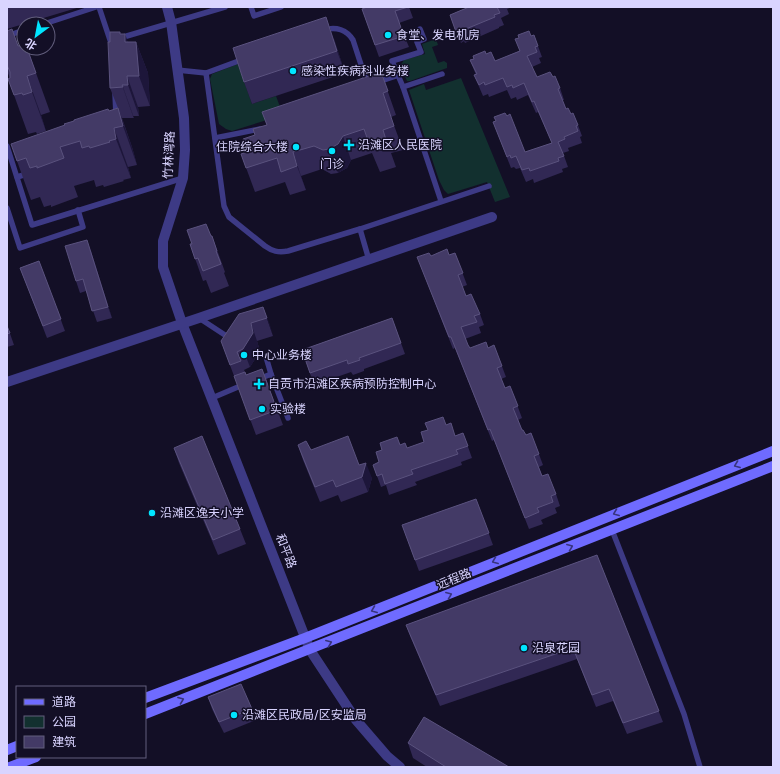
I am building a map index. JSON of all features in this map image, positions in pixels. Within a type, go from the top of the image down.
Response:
[{"type":"main road","name":"远程路","points":[[146,698],[305,638],[773,451]]},
{"type":"main road","name":"远程路","points":[[146,714],[773,466]]},
{"type":"main road","points":[[10,767],[33,758]]},
{"type":"street","name":"竹林湾路","points":[[167,7],[171,22],[184,118],[185,150],[183,178],[163,241],[164,267],[182,323]]},
{"type":"street","points":[[7,382],[199,318],[492,217]]},
{"type":"street","name":"和平路","points":[[182,323],[310,650],[356,720],[387,756],[400,767]]},
{"type":"lane","points":[[56,20],[98,7],[111,41],[112,48]]},
{"type":"lane","points":[[111,41],[225,7]]},
{"type":"lane","points":[[251,7],[254,16],[280,7]]},
{"type":"lane","points":[[315,33],[330,28],[339,29],[350,35],[353,40],[367,88],[399,74]]},
{"type":"lane","points":[[420,29],[424,39],[417,42],[421,52],[392,61],[399,74],[442,201]]},
{"type":"lane","points":[[177,70],[206,73],[250,57]]},
{"type":"lane","points":[[206,73],[219,176],[226,213],[265,246],[276,251],[288,251],[488,186]]},
{"type":"lane","points":[[403,87],[442,74]]},
{"type":"lane","points":[[114,86],[116,123]]},
{"type":"lane","points":[[215,138],[253,131],[268,126]]},
{"type":"lane","points":[[7,146],[32,225],[183,178]]},
{"type":"lane","points":[[17,177],[38,170]]},
{"type":"lane","points":[[7,208],[20,248],[83,228],[78,210]]},
{"type":"lane","points":[[360,228],[369,260]]},
{"type":"lane","points":[[199,318],[232,339]]},
{"type":"lane","points":[[266,357],[288,418]]},
{"type":"lane","points":[[256,380],[271,374]]},
{"type":"lane","points":[[212,398],[249,383]]},
{"type":"lane","points":[[612,530],[684,714],[700,767]]},
{"type":"green space","points":[[436,39],[438,45],[432,47],[438,63],[444,61],[447,63],[447,68],[407,81],[404,74],[402,74],[400,66],[404,60],[425,54],[422,44]]},
{"type":"green space","points":[[238,64],[252,104],[276,96],[283,115],[232,131],[219,124],[210,79],[212,74]]},
{"type":"green space","points":[[461,78],[510,197],[495,202],[487,182],[448,194],[444,190],[439,180],[409,90],[424,84],[426,90]]},
{"type":"building","points":[[367,7],[408,7],[395,11],[404,36],[375,45],[362,9]]},
{"type":"building","points":[[469,7],[497,7],[500,13],[494,15],[495,17],[456,32],[450,15]]},
{"type":"building","points":[[326,17],[337,51],[244,82],[233,48]]},
{"type":"building","points":[[12,29],[16,40],[16,56],[30,56],[36,73],[27,76],[32,92],[23,95],[22,93],[14,95],[8,79],[10,78],[10,72],[7,65],[7,31]]},
{"type":"building","points":[[529,31],[531,36],[534,35],[538,46],[535,47],[537,52],[527,56],[537,77],[550,72],[553,77],[555,76],[560,88],[558,89],[566,109],[568,108],[571,114],[573,113],[578,125],[576,126],[578,131],[564,137],[565,139],[558,142],[564,156],[558,158],[559,161],[530,171],[529,168],[522,170],[516,156],[511,158],[510,155],[507,157],[493,122],[496,121],[494,117],[505,113],[507,116],[510,114],[525,152],[552,143],[534,101],[532,102],[524,83],[513,88],[512,85],[507,87],[503,78],[485,85],[484,82],[479,85],[474,75],[477,74],[470,60],[474,59],[473,56],[485,51],[486,54],[491,52],[495,61],[520,51],[515,39],[519,38],[518,35]]},
{"type":"building","points":[[110,32],[120,32],[120,34],[125,34],[125,42],[136,42],[139,76],[127,76],[128,85],[122,85],[123,87],[110,88],[108,42],[110,42]]},
{"type":"building","points":[[381,72],[388,91],[383,93],[394,126],[383,130],[387,143],[371,149],[364,129],[343,136],[338,144],[329,149],[323,150],[314,146],[293,152],[297,166],[281,172],[277,158],[246,168],[241,154],[247,152],[243,139],[255,135],[253,129],[267,125],[262,112]]},
{"type":"building","points":[[118,108],[123,126],[114,128],[116,139],[90,148],[89,146],[82,148],[80,141],[60,147],[64,158],[37,168],[37,166],[30,168],[26,158],[17,161],[11,144],[65,125],[64,124],[74,120],[108,109],[109,111]]},
{"type":"building","points":[[206,224],[212,236],[221,264],[203,271],[198,258],[195,259],[187,230]]},
{"type":"building","points":[[87,240],[108,307],[92,311],[83,279],[76,281],[65,246]]},
{"type":"building","points":[[447,249],[449,255],[455,253],[463,273],[458,275],[466,296],[471,294],[480,314],[474,316],[477,322],[461,327],[468,345],[470,348],[486,342],[488,348],[494,345],[502,366],[497,368],[505,388],[510,386],[518,406],[513,408],[522,430],[526,435],[531,433],[539,454],[534,456],[542,476],[548,474],[556,494],[551,496],[553,502],[537,508],[539,512],[525,518],[490,429],[488,430],[417,257],[429,253],[431,256]]},
{"type":"building","points":[[39,261],[61,319],[43,326],[20,268]]},
{"type":"building","points":[[263,307],[267,318],[251,323],[253,333],[243,349],[237,352],[241,361],[230,365],[221,341],[239,314]]},
{"type":"building","points":[[392,318],[401,343],[359,358],[360,360],[348,364],[347,360],[310,373],[302,350]]},
{"type":"building","points":[[7,326],[10,333],[7,334]]},
{"type":"building","name":"实验楼","points":[[262,369],[277,410],[250,420],[234,376],[245,372],[246,375]]},
{"type":"building","points":[[443,417],[446,425],[451,423],[455,436],[463,433],[468,446],[456,450],[458,454],[411,470],[413,474],[385,484],[382,474],[377,476],[373,465],[379,462],[376,452],[382,450],[380,443],[397,437],[400,445],[405,443],[407,448],[424,442],[421,432],[428,430],[425,423]]},
{"type":"building","points":[[202,436],[240,529],[213,540],[174,448]]},
{"type":"building","points":[[348,436],[359,465],[366,463],[362,477],[336,487],[333,480],[315,487],[298,445],[306,441],[311,450]]},
{"type":"building","points":[[476,499],[489,533],[415,560],[402,525]]},
{"type":"building","name":"沿泉花园","points":[[597,555],[659,711],[623,723],[609,689],[592,695],[573,648],[436,695],[406,625]]},
{"type":"building","points":[[241,684],[252,709],[219,722],[208,697]]},
{"type":"building","points":[[424,717],[509,767],[446,767],[408,743]]},
{"type":"place","name":"食堂、发电机房","points":[[388,35]]},
{"type":"place","name":"感染性疾病科业务楼","points":[[293,71]]},
{"type":"place","name":"沿滩区人民医院","points":[[349,145]]},
{"type":"place","name":"住院综合大楼","points":[[296,147]]},
{"type":"place","name":"门诊","points":[[332,151]]},
{"type":"place","name":"中心业务楼","points":[[244,355]]},
{"type":"place","name":"自贡市沿滩区疾病预防控制中心","points":[[259,384]]},
{"type":"place","name":"实验楼","points":[[262,409]]},
{"type":"place","name":"沿滩区逸夫小学","points":[[152,513]]},
{"type":"place","name":"沿泉花园","points":[[524,648]]},
{"type":"place","name":"沿滩区民政局/区安监局","points":[[234,715]]}]
